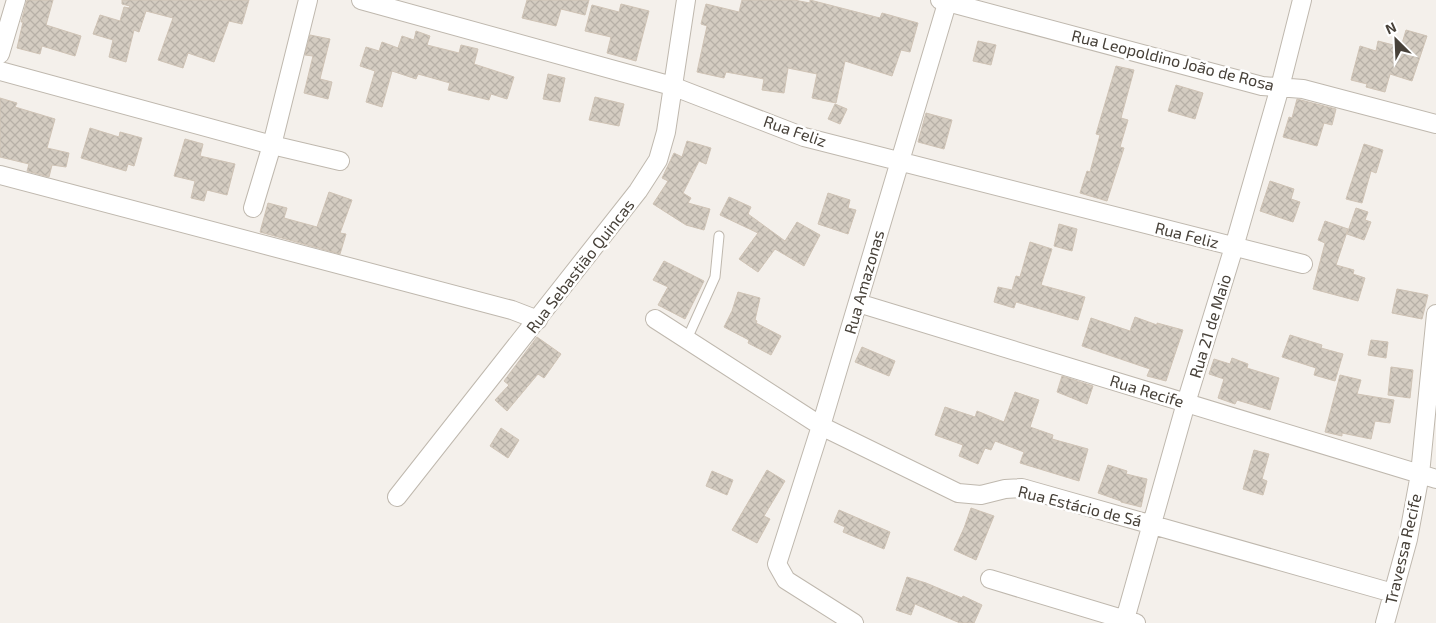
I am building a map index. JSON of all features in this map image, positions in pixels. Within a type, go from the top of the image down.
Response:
[{"type":"street","points":[[0,54],[16,0]]},
{"type":"street","points":[[253,208],[272,145],[308,0]]},
{"type":"street","name":"Rua Feliz","points":[[361,0],[672,86],[804,137],[1303,264]]},
{"type":"street","name":"Rua Sebastião Quincas","points":[[397,497],[638,191],[658,160],[666,132],[686,0]]},
{"type":"street","name":"Rua 21 de Maio","points":[[1129,622],[1152,524],[1280,87],[1302,0]]},
{"type":"street","name":"Rua Leopoldino João de Rosa","points":[[945,1],[1262,86],[1303,89],[1436,124]]},
{"type":"street","name":"Rua Amazonas","points":[[854,623],[786,580],[778,564],[822,426],[945,1]]},
{"type":"street","points":[[0,71],[272,145],[340,161]]},
{"type":"street","points":[[0,175],[512,310],[538,320]]},
{"type":"street","name":"Rua Recife","points":[[858,303],[1428,477]]},
{"type":"street","name":"Travessa Recife","points":[[1385,623],[1408,539],[1428,477],[1436,314]]},
{"type":"street","name":"Rua Estácio de Sá","points":[[655,319],[822,426],[958,493],[981,495],[1005,489],[1022,488],[1393,593]]},
{"type":"street","points":[[990,579],[1129,622]]},
{"type":"lane","points":[[687,339],[715,277],[719,236]]},
{"type":"building","points":[[27,0],[53,0],[46,25],[81,36],[75,56],[42,46],[40,54],[17,48]]},
{"type":"building","points":[[122,0],[249,0],[242,24],[229,21],[214,62],[188,53],[183,68],[158,60],[173,18],[146,11],[139,32],[134,30],[126,62],[109,57],[113,40],[93,34],[100,15],[120,21],[124,7],[129,8],[130,6],[122,4]]},
{"type":"building","points":[[527,0],[589,0],[585,15],[561,9],[556,26],[522,18]]},
{"type":"building","points":[[742,0],[794,0],[810,3],[810,0],[880,18],[882,13],[918,23],[910,52],[901,50],[892,76],[845,61],[836,103],[812,98],[817,74],[788,68],[784,93],[762,90],[764,79],[726,72],[724,78],[697,72],[707,26],[701,24],[706,4],[739,12]]},
{"type":"building","points":[[621,4],[649,11],[636,61],[607,53],[611,37],[585,31],[592,5],[619,12]]},
{"type":"building","points":[[1406,30],[1427,36],[1412,81],[1390,74],[1385,92],[1366,87],[1367,84],[1351,80],[1360,46],[1376,51],[1378,41],[1401,47]]},
{"type":"building","points":[[416,31],[430,36],[427,45],[459,53],[461,45],[478,49],[474,64],[514,77],[507,99],[491,94],[489,100],[448,90],[450,83],[418,74],[416,79],[392,71],[382,107],[366,102],[375,71],[360,66],[366,47],[379,51],[382,42],[398,48],[402,36],[414,40]]},
{"type":"building","points":[[310,35],[330,39],[320,79],[332,82],[328,99],[304,93],[313,56],[305,55]]},
{"type":"building","points":[[978,41],[996,45],[991,65],[973,61]]},
{"type":"building","points":[[1116,66],[1134,70],[1121,118],[1128,120],[1120,147],[1124,148],[1107,201],[1080,193],[1087,171],[1090,172],[1100,135],[1096,134]]},
{"type":"building","points":[[548,74],[565,78],[560,102],[543,99]]},
{"type":"building","points":[[1176,85],[1203,93],[1195,119],[1168,111]]},
{"type":"building","points":[[595,97],[624,104],[619,126],[589,120]]},
{"type":"building","points":[[0,98],[17,103],[15,107],[55,119],[47,148],[69,153],[66,167],[52,165],[49,177],[27,171],[29,164],[0,157]]},
{"type":"building","points":[[1297,99],[1336,109],[1332,125],[1324,123],[1317,146],[1283,137],[1289,117],[1292,118]]},
{"type":"building","points":[[835,104],[847,109],[840,124],[828,119]]},
{"type":"building","points":[[926,113],[952,120],[944,149],[918,142]]},
{"type":"building","points":[[90,128],[119,137],[120,132],[142,138],[134,166],[128,164],[126,171],[81,158]]},
{"type":"building","points":[[185,139],[203,144],[200,156],[235,164],[227,195],[207,190],[204,201],[191,198],[195,181],[174,176]]},
{"type":"building","points":[[687,141],[711,148],[706,164],[699,161],[683,193],[691,198],[688,203],[710,209],[704,230],[686,225],[653,204],[668,181],[662,178],[674,153],[682,157]]},
{"type":"building","points":[[1364,144],[1383,150],[1376,173],[1371,171],[1362,203],[1346,199]]},
{"type":"building","points":[[1270,181],[1294,189],[1291,199],[1300,202],[1293,222],[1260,211]]},
{"type":"building","points":[[329,192],[352,200],[340,233],[346,234],[340,254],[260,232],[268,203],[287,208],[284,218],[317,227]]},
{"type":"building","points":[[828,193],[850,200],[848,208],[856,210],[848,234],[818,224]]},
{"type":"building","points":[[729,197],[751,207],[748,214],[785,241],[797,222],[820,235],[804,266],[775,249],[758,272],[739,259],[758,233],[720,215]]},
{"type":"building","points":[[1356,208],[1368,212],[1365,220],[1371,222],[1364,240],[1347,234]]},
{"type":"building","points":[[1325,221],[1348,229],[1336,265],[1354,270],[1353,274],[1365,278],[1358,301],[1313,289],[1325,243],[1318,240]]},
{"type":"building","points":[[1059,224],[1077,229],[1072,251],[1054,246]]},
{"type":"building","points":[[1030,242],[1052,249],[1041,285],[1085,297],[1078,320],[1016,302],[1014,308],[994,302],[998,287],[1012,290],[1016,276],[1020,277]]},
{"type":"building","points":[[664,261],[704,281],[685,319],[658,305],[668,287],[653,280]]},
{"type":"building","points":[[1397,289],[1428,295],[1422,319],[1392,313]]},
{"type":"building","points":[[738,292],[760,298],[756,323],[781,336],[771,355],[748,343],[749,340],[724,327]]},
{"type":"building","points":[[1135,317],[1157,325],[1157,323],[1183,330],[1166,381],[1147,376],[1150,369],[1082,346],[1091,318],[1130,331]]},
{"type":"building","points":[[1290,335],[1322,345],[1321,348],[1343,354],[1335,381],[1314,375],[1316,368],[1282,357]]},
{"type":"building","points":[[537,337],[561,354],[544,378],[538,374],[507,411],[495,400],[509,385],[504,381]]},
{"type":"building","points":[[1371,340],[1388,342],[1386,358],[1368,355]]},
{"type":"building","points":[[862,347],[895,361],[889,376],[855,362]]},
{"type":"building","points":[[1232,358],[1248,364],[1247,368],[1279,378],[1270,410],[1237,400],[1235,404],[1218,398],[1224,379],[1209,374],[1214,359],[1230,364]]},
{"type":"building","points":[[1391,367],[1413,370],[1410,398],[1388,395]]},
{"type":"building","points":[[1340,375],[1361,380],[1357,394],[1394,400],[1390,423],[1375,421],[1371,439],[1342,433],[1342,436],[1325,432]]},
{"type":"building","points":[[1062,376],[1093,386],[1087,404],[1057,392]]},
{"type":"building","points":[[1015,392],[1039,400],[1030,427],[1053,435],[1052,439],[1088,449],[1079,481],[1020,463],[1024,452],[995,441],[991,450],[985,448],[978,464],[959,456],[963,445],[935,435],[945,407],[975,417],[977,411],[1004,422]]},
{"type":"building","points":[[501,428],[519,440],[508,458],[490,446]]},
{"type":"building","points":[[1254,450],[1269,454],[1262,479],[1267,481],[1263,495],[1243,489]]},
{"type":"building","points":[[1108,465],[1127,471],[1126,474],[1147,479],[1141,507],[1098,493]]},
{"type":"building","points":[[767,470],[785,481],[764,516],[770,519],[757,543],[732,530]]},
{"type":"building","points":[[712,471],[733,480],[727,495],[706,486]]},
{"type":"building","points":[[971,508],[994,516],[976,560],[954,550]]},
{"type":"building","points":[[839,510],[890,532],[884,549],[843,532],[845,527],[834,522]]},
{"type":"building","points":[[907,577],[962,598],[963,596],[982,605],[974,623],[960,623],[915,604],[911,615],[896,610]]}]
